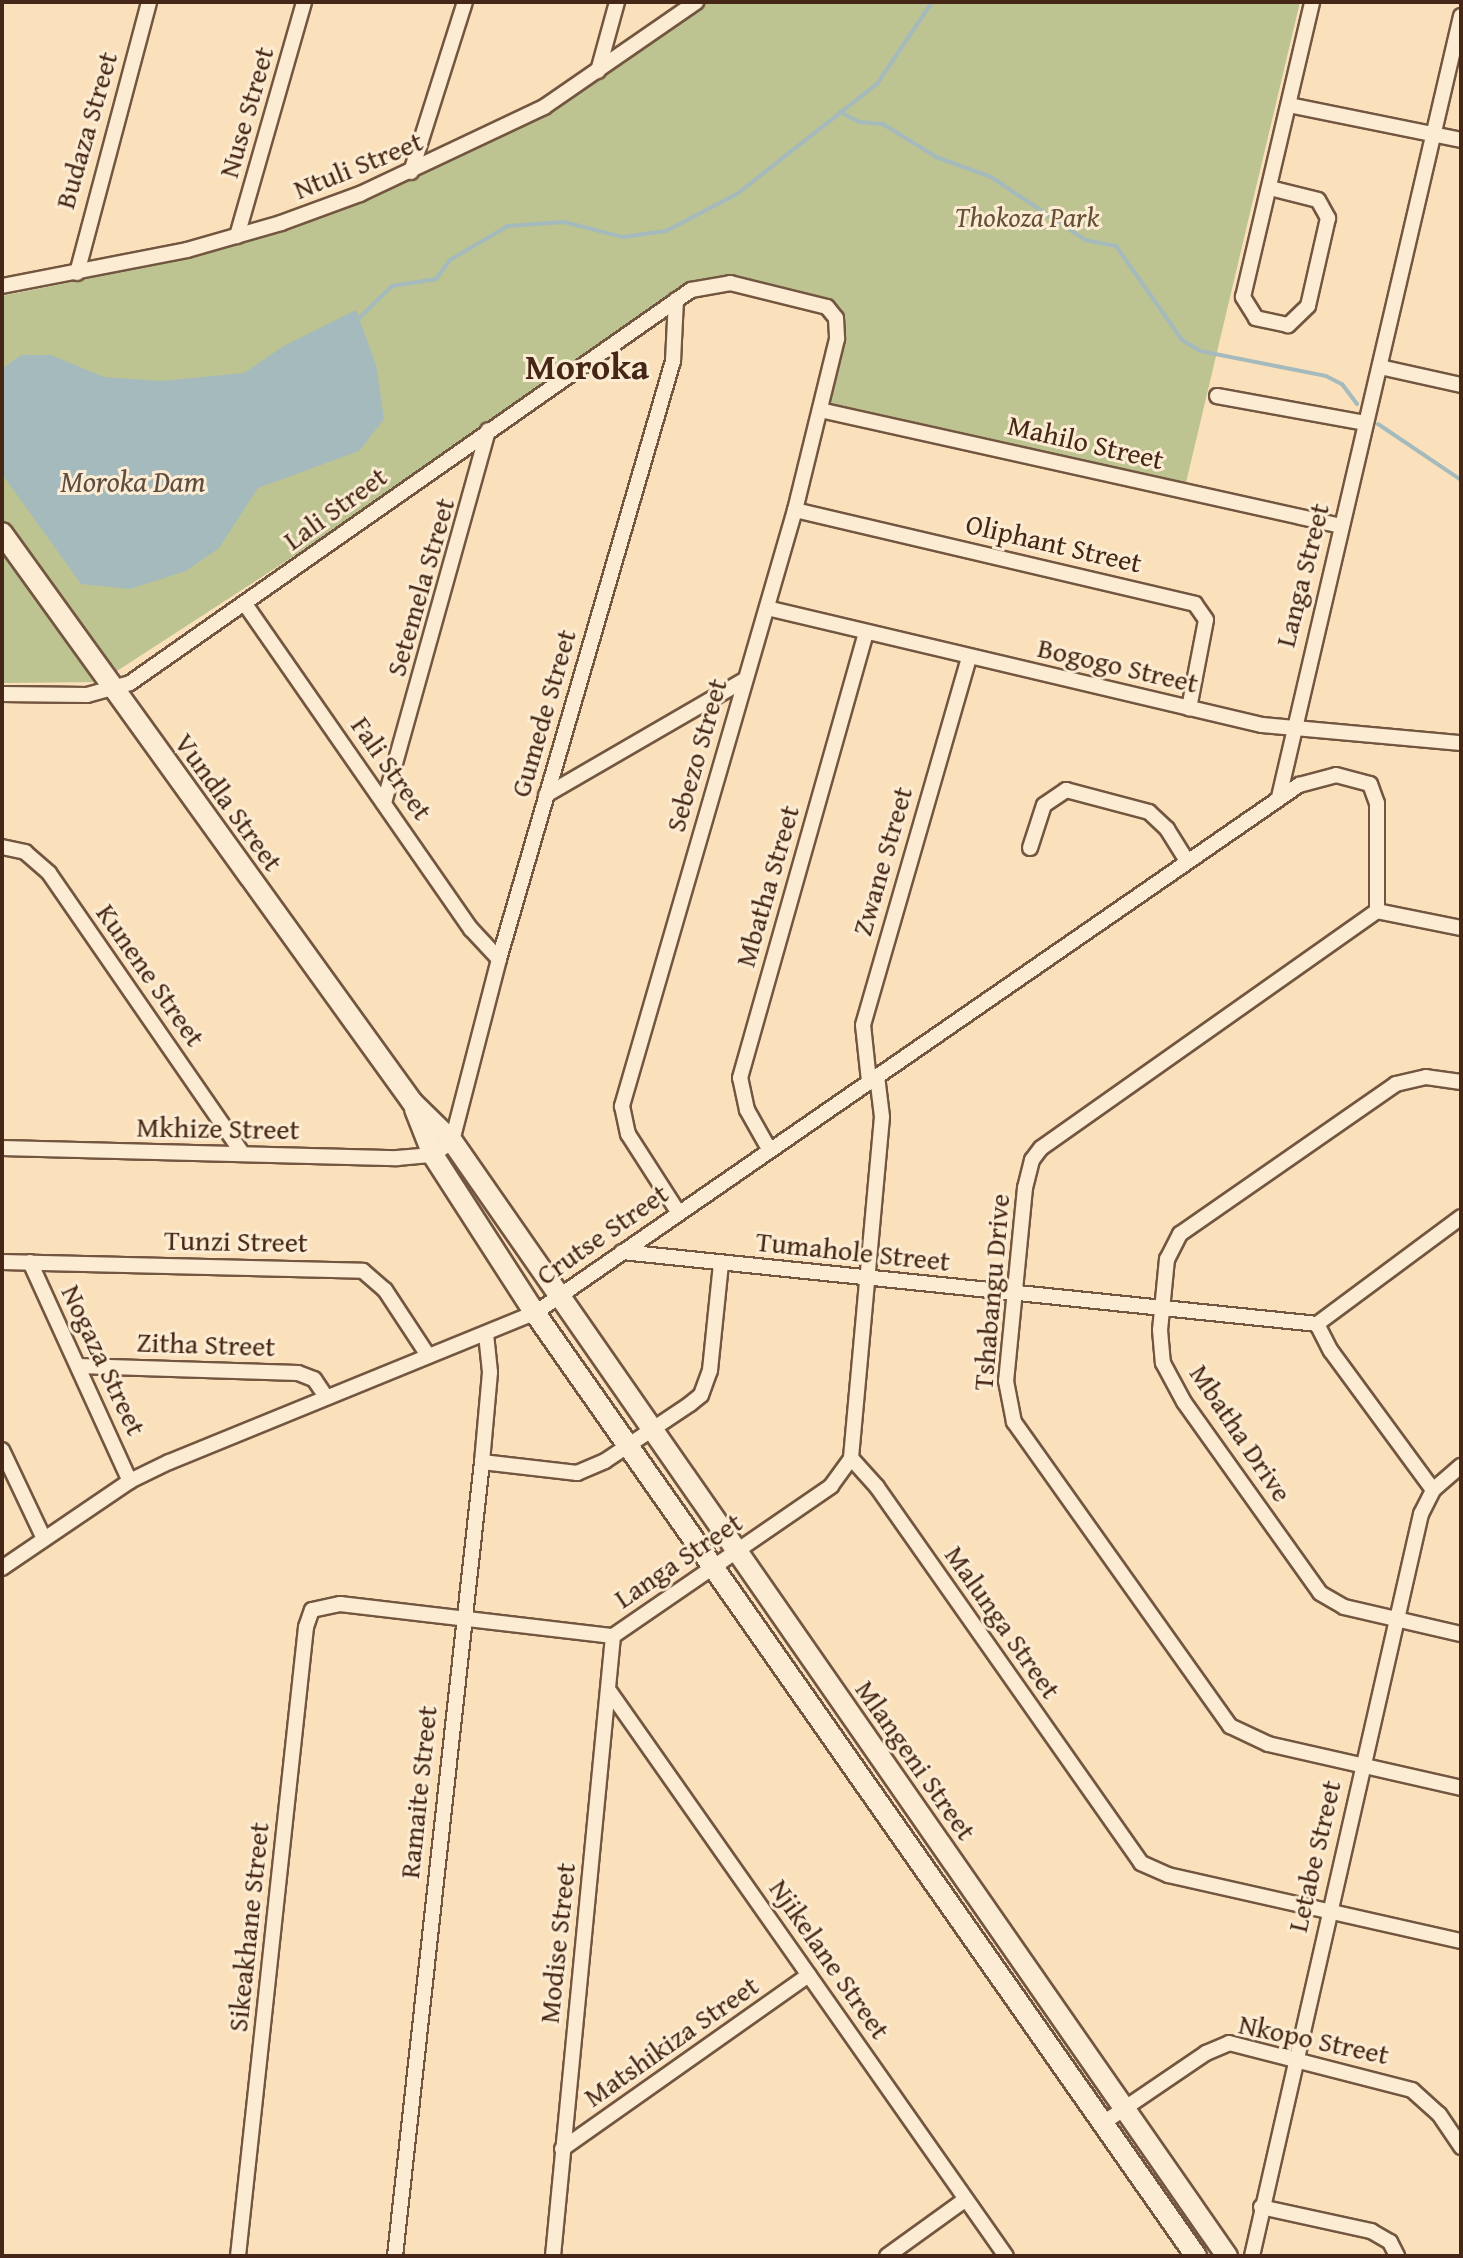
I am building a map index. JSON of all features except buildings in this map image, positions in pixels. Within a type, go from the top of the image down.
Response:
[{"type":"street","name":"Budaza Street","points":[[77,273],[149,2]]},
{"type":"street","name":"Nuse Street","points":[[237,236],[304,2]]},
{"type":"street","points":[[411,172],[465,2]]},
{"type":"street","points":[[598,71],[617,2]]},
{"type":"street","name":"Ntuli Street","points":[[2,286],[77,273],[237,236],[411,172],[544,107],[696,2]]},
{"type":"street","points":[[1270,188],[1318,200],[1328,218],[1308,306],[1288,325],[1256,318],[1243,297],[1312,2]]},
{"type":"street","name":"Langa Street","points":[[1279,797],[1291,731],[1461,16]]},
{"type":"street","points":[[1289,105],[1461,140]]},
{"type":"street","name":"Lali Street","points":[[115,691],[245,604],[676,300],[703,285],[730,283],[822,305]]},
{"type":"street","name":"Gumede Street","points":[[452,1141],[499,959],[673,361],[676,300]]},
{"type":"street","name":"Sebezo Street","points":[[678,1212],[628,1134],[622,1106],[795,510],[820,410],[838,330],[834,314],[822,305]]},
{"type":"street","points":[[1380,367],[1461,385]]},
{"type":"street","points":[[1217,396],[1365,423]]},
{"type":"street","name":"Mahilo Street","points":[[820,410],[1341,526]]},
{"type":"street","name":"Setemela Street","points":[[384,803],[488,430]]},
{"type":"street","name":"Oliphant Street","points":[[795,510],[1195,604],[1206,620],[1189,708]]},
{"type":"street","name":"Vundla Street","points":[[2,533],[412,1102],[452,1141],[558,1298]]},
{"type":"street","name":"Fali Street","points":[[245,604],[471,929],[499,959]]},
{"type":"street","name":"Bogogo Street","points":[[767,608],[969,658],[1291,731],[1461,743]]},
{"type":"street","name":"Mbatha Street","points":[[769,1149],[741,1095],[740,1078],[866,633]]},
{"type":"street","name":"Zwane Street","points":[[873,1078],[862,1037],[867,1008],[969,658]]},
{"type":"street","points":[[546,795],[744,680]]},
{"type":"street","points":[[2,694],[115,691]]},
{"type":"street","name":"Crutse Street","points":[[2,1568],[130,1481],[324,1394],[535,1313],[1279,797],[1336,775],[1370,784],[1377,803],[1377,911]]},
{"type":"street","points":[[1030,848],[1044,805],[1066,790],[1149,812],[1167,829],[1186,859]]},
{"type":"street","name":"Kunene Street","points":[[2,847],[25,852],[49,873],[242,1153]]},
{"type":"street","points":[[1377,911],[1461,928]]},
{"type":"street","name":"Tshabangu Drive","points":[[1377,911],[1041,1148],[1028,1172],[1006,1381],[1007,1405],[1014,1422],[1220,1716],[1252,1739],[1461,1788]]},
{"type":"street","name":"Mbatha Drive","points":[[1461,1082],[1426,1077],[1396,1084],[1194,1223],[1172,1245],[1162,1307],[1160,1347],[1172,1383],[1309,1579],[1330,1601],[1461,1634]]},
{"type":"street","points":[[851,1458],[882,1117],[873,1078]]},
{"type":"street","name":"Vundla Street","points":[[412,1102],[433,1155],[535,1313]]},
{"type":"street","points":[[433,1155],[452,1141]]},
{"type":"street","name":"Mkhize Street","points":[[2,1148],[397,1158],[433,1155]]},
{"type":"street","points":[[1461,1217],[1317,1324],[1331,1351],[1433,1490],[1461,1466]]},
{"type":"street","name":"Tumahole Street","points":[[622,1252],[868,1280],[1317,1324]]},
{"type":"street","name":"Tunzi Street","points":[[2,1262],[363,1271],[385,1290],[427,1354]]},
{"type":"street","name":"Nogaza Street","points":[[30,1262],[130,1481]]},
{"type":"street","points":[[482,1462],[577,1473],[630,1445],[690,1404],[707,1384],[721,1264]]},
{"type":"street","name":"Mlangeni Street","points":[[558,1298],[654,1428],[735,1552],[1227,2256]]},
{"type":"street","name":"Mlangeni Street","points":[[535,1313],[1196,2256]]},
{"type":"street","name":"Ramaite Street","points":[[395,2256],[461,1619],[482,1462],[490,1372],[486,1334]]},
{"type":"street","name":"Zitha Street","points":[[78,1366],[298,1373],[314,1379],[324,1394]]},
{"type":"street","points":[[2,1450],[44,1539]]},
{"type":"street","name":"Langa Street","points":[[317,1607],[340,1604],[613,1636],[831,1486],[851,1458]]},
{"type":"street","name":"Malunga Street","points":[[851,1458],[877,1487],[1141,1863],[1168,1875],[1461,1941]]},
{"type":"street","name":"Letabe Street","points":[[1252,2256],[1253,2237],[1327,1912],[1421,1514],[1433,1490]]},
{"type":"street","name":"Sikeakhane Street","points":[[238,2256],[306,1627],[317,1607]]},
{"type":"street","name":"Modise Street","points":[[553,2256],[610,1692],[613,1636]]},
{"type":"street","name":"Njikelane Street","points":[[610,1692],[1006,2256]]},
{"type":"street","name":"Matshikiza Street","points":[[562,2149],[809,1975]]},
{"type":"street","name":"Nkopo Street","points":[[1103,2123],[1229,2043],[1412,2090],[1439,2114],[1461,2147]]},
{"type":"street","points":[[887,2256],[966,2199]]},
{"type":"street","points":[[1261,2207],[1371,2231],[1390,2242],[1397,2256]]},
{"type":"street","name":"Letabe Street","points":[[1241,2256],[1253,2237]]},
{"type":"green space","name":"Thokoza Park","points":[[690,2],[1300,2],[1184,491],[826,408],[833,313],[715,279],[694,284],[488,430],[100,682],[2,683],[2,296],[67,283],[251,232],[367,186],[538,106]]},
{"type":"water","name":"Moroka Dam","points":[[356,310],[376,365],[384,419],[359,451],[258,488],[219,548],[186,571],[130,589],[81,584],[2,474],[2,369],[21,355],[51,355],[104,377],[161,381],[244,373],[282,347]]},
{"type":"waterway","points":[[357,320],[392,286],[436,279],[450,260],[508,226],[564,222],[623,237],[666,231],[737,194],[877,84],[932,2]]},
{"type":"waterway","points":[[840,112],[859,122],[883,124],[936,157],[991,177],[1085,240],[1116,246],[1182,340],[1200,351],[1326,376],[1342,384],[1357,404]]},
{"type":"waterway","points":[[1378,424],[1461,480]]},
{"type":"district","name":"Moroka","points":[[587,366]]}]
